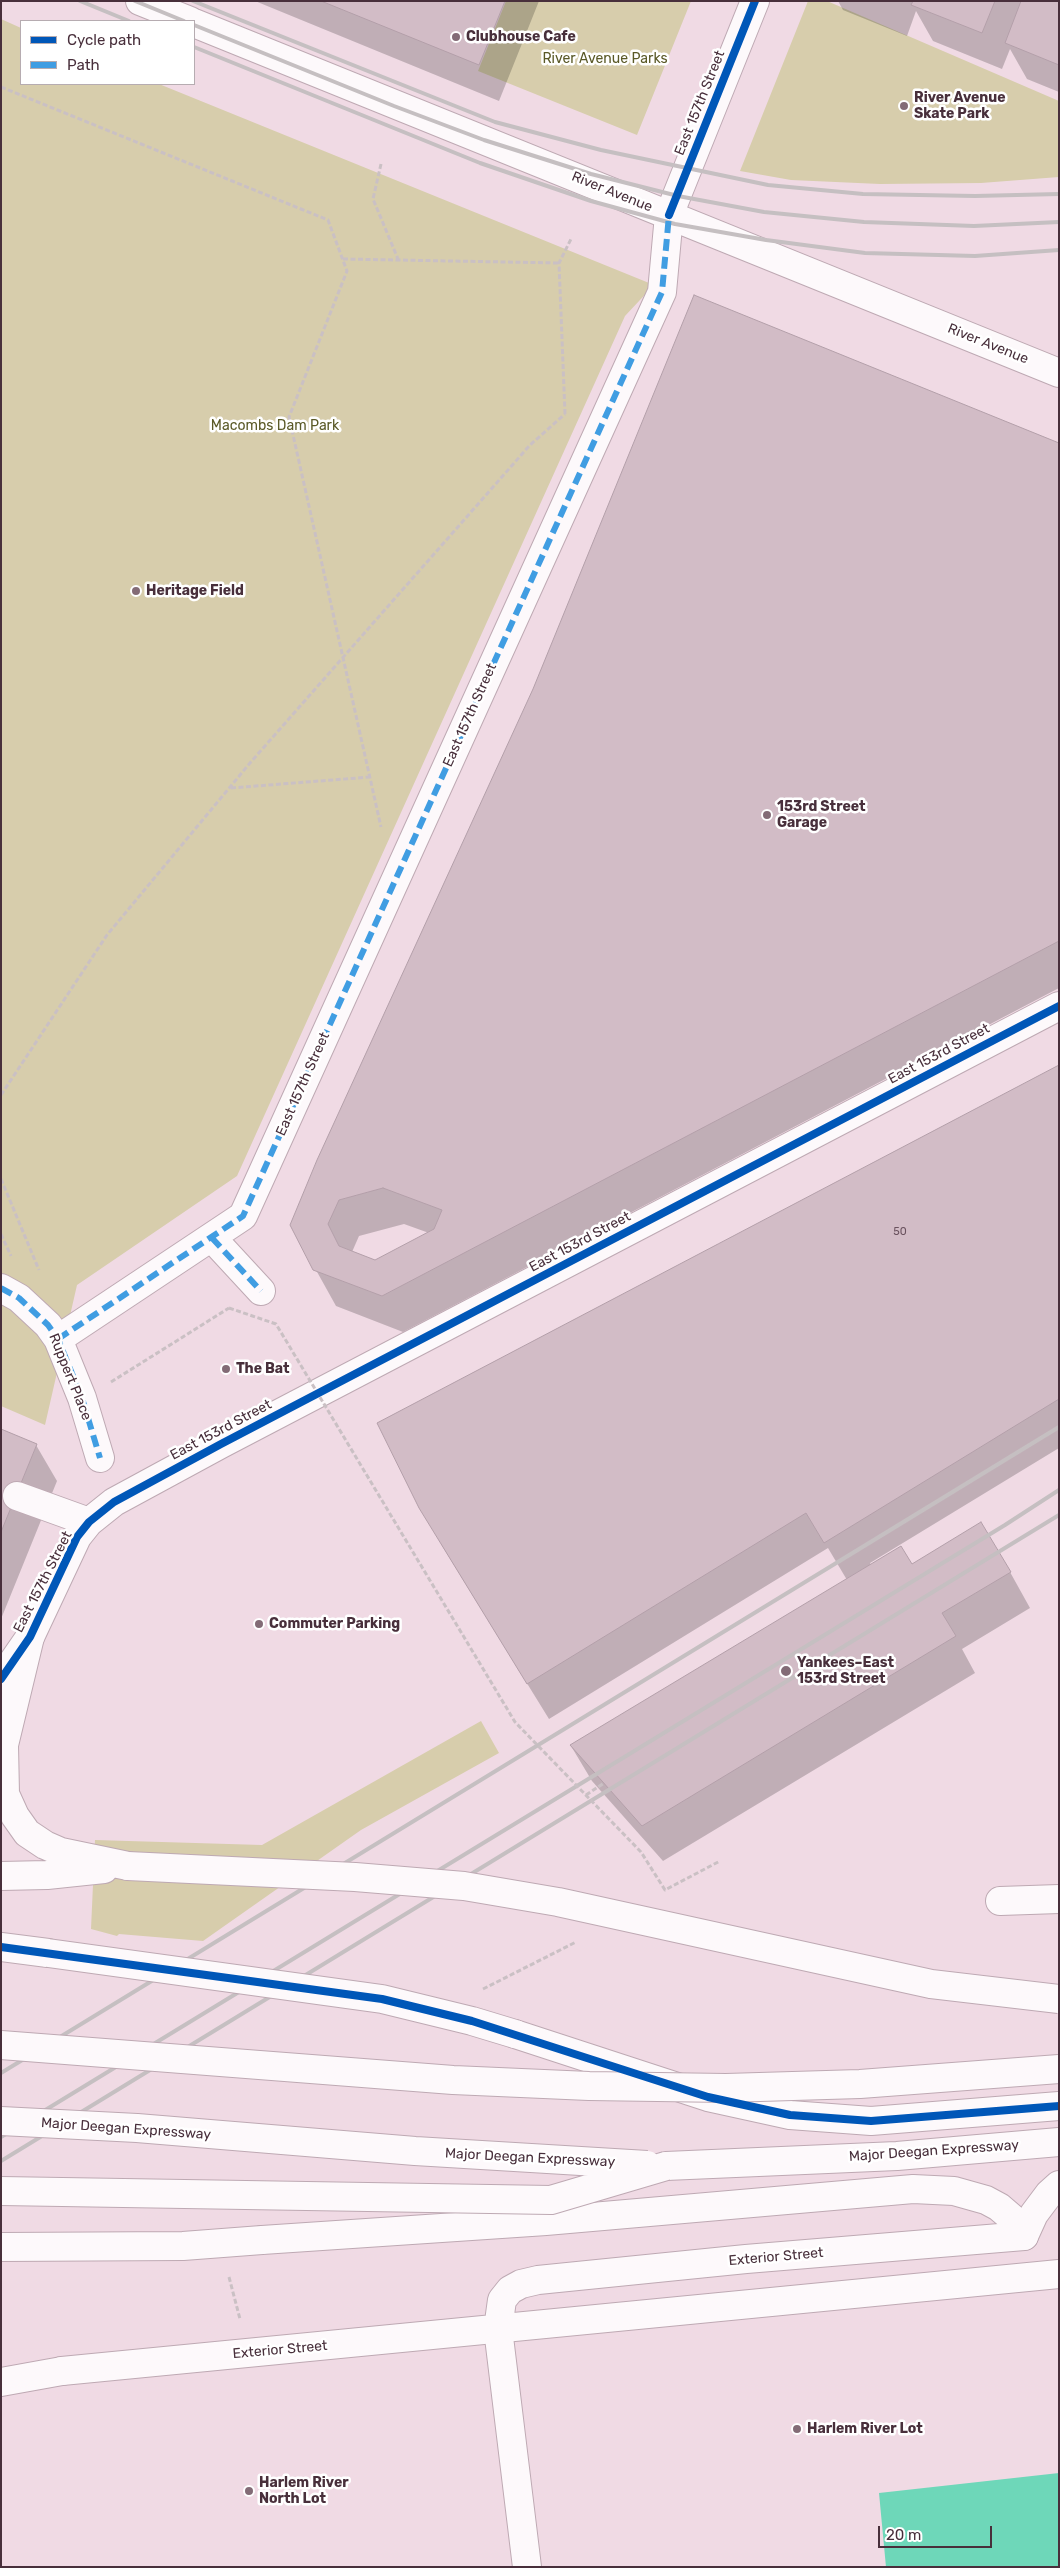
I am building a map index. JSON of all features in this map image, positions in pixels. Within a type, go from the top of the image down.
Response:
[{"type":"main road","points":[[140,1],[188,20]]},
{"type":"main road","name":"East 157th Street","points":[[53,1332],[212,1238],[243,1216],[662,292],[668,215],[755,1]]},
{"type":"main road","name":"River Avenue","points":[[195,23],[1059,373]]},
{"type":"main road","name":"East 153rd Street","points":[[114,1502],[221,1444],[1059,1006]]},
{"type":"main road","points":[[212,1238],[261,1291]]},
{"type":"main road","name":"Ruppert Place","points":[[1,1288],[19,1298],[53,1332],[82,1398],[100,1458]]},
{"type":"main road","points":[[17,1496],[89,1522]]},
{"type":"main road","name":"East 157th Street","points":[[1,1679],[30,1637],[77,1537],[89,1522],[114,1502]]},
{"type":"main road","points":[[30,1637],[4,1745],[3,1768],[6,1794],[15,1816],[27,1833],[45,1845],[61,1852],[128,1866],[355,1877],[464,1886],[558,1902],[931,1984],[1059,1999]]},
{"type":"main road","points":[[1,1876],[47,1875],[128,1866]]},
{"type":"main road","points":[[1000,1901],[1059,1898]]},
{"type":"main road","points":[[1,1947],[382,1999],[472,2021],[708,2096],[790,2115],[871,2120],[1059,2106]]},
{"type":"main road","points":[[1,2045],[453,2080],[589,2086],[726,2088],[860,2084],[1059,2069]]},
{"type":"main road","name":"Major Deegan Expressway","points":[[1,2121],[137,2128],[415,2151],[666,2166],[897,2156],[1059,2142]]},
{"type":"main road","points":[[1,2191],[551,2200],[666,2166]]},
{"type":"main road","points":[[1024,2236],[1034,2214],[1049,2194],[1059,2185]]},
{"type":"main road","points":[[1,2247],[183,2246],[546,2221],[913,2189],[954,2191],[986,2200],[999,2206],[1013,2220],[1024,2236],[1032,2277]]},
{"type":"main road","name":"Exterior Street","points":[[498,2329],[502,2300],[510,2290],[521,2284],[538,2280],[746,2259],[1024,2236]]},
{"type":"main road","name":"Exterior Street","points":[[1,2382],[62,2371],[1059,2274]]},
{"type":"main road","points":[[498,2329],[527,2567]]},
{"type":"path","points":[[1,87],[328,220],[347,272],[289,417],[383,834],[410,847]]},
{"type":"path","points":[[381,164],[373,199],[398,259]]},
{"type":"path","points":[[1,1095],[107,934],[230,788],[530,444],[565,414],[559,263],[571,239]]},
{"type":"path","points":[[342,259],[559,263]]},
{"type":"path","points":[[230,788],[370,777]]},
{"type":"path","points":[[1,1179],[39,1267],[53,1332]]},
{"type":"path","points":[[131,1371],[229,1308],[276,1324],[514,1722],[641,1852],[665,1890],[720,1861]]},
{"type":"path","points":[[586,1795],[604,1783]]},
{"type":"green space","name":"River Avenue Parks","points":[[506,1],[691,1],[637,135],[478,71]]},
{"type":"green space","name":"River Avenue Skate Park","points":[[808,1],[827,1],[1059,101],[1059,177],[981,183],[880,184],[791,180],[740,171]]},
{"type":"green space","name":"Macombs Dam Park","points":[[1,19],[20,28],[20,85],[161,85],[654,285],[625,316],[237,1176],[77,1285],[45,1425],[1,1406]]},
{"type":"green space","points":[[481,1721],[499,1753],[361,1830],[203,1941],[119,1934],[117,1936],[91,1929],[95,1840],[262,1845]]},
{"type":"shaded area","points":[[1059,2473],[1059,2567],[886,2567],[879,2493]]},
{"type":"building","points":[[321,1],[505,1],[479,65]]},
{"type":"building","points":[[913,1],[995,1],[982,33],[911,5]]},
{"type":"building","points":[[1021,1],[1059,1],[1059,65],[1005,43]]},
{"type":"building","name":"153rd Street Garage","points":[[694,295],[1059,443],[1059,941],[382,1296],[313,1270],[290,1225],[317,1160],[533,689]],"holes":[[[383,1188],[442,1210],[434,1229],[375,1260],[339,1246],[328,1224],[339,1200]]]},
{"type":"building","points":[[1059,1065],[1059,1399],[824,1543],[806,1513],[527,1684],[419,1508],[377,1423]]},
{"type":"building","points":[[1,1429],[37,1444],[1,1532]]},
{"type":"building","points":[[981,1522],[1011,1572],[942,1613],[956,1636],[642,1826],[570,1745],[901,1546],[912,1564]]},
{"type":"railway","points":[[80,1],[127,20]]},
{"type":"railway","points":[[135,1],[182,20]]},
{"type":"railway","points":[[193,1],[495,122],[601,150],[768,185],[863,194],[975,196],[1059,194]]},
{"type":"railway","points":[[195,25],[394,106],[484,140],[591,174],[678,196],[764,212],[864,222],[974,226],[1059,222]]},
{"type":"railway","points":[[195,47],[480,163],[591,201],[675,224],[766,240],[865,253],[975,256],[1059,250]]},
{"type":"railway","points":[[1,2073],[1059,1427]]},
{"type":"railway","points":[[1,2137],[1005,1525],[1059,1490]]},
{"type":"railway","points":[[1,2161],[1059,1515]]},
{"type":"marked path","points":[[58,1339],[243,1216],[662,292],[669,215]]},
{"type":"marked path","points":[[212,1238],[261,1291]]},
{"type":"marked path","points":[[1,1288],[19,1298],[48,1325],[58,1339],[82,1398],[100,1458]]},
{"type":"cycle path","points":[[669,215],[755,1]]},
{"type":"cycle path","points":[[1,1679],[30,1637],[77,1537],[89,1522],[114,1502],[221,1444],[1059,1006]]},
{"type":"cycle path","points":[[1,1947],[382,1999],[472,2021],[708,2097],[790,2115],[871,2121],[1059,2106]]},
{"type":"place","name":"Clubhouse Cafe","points":[[456,37]]},
{"type":"place","name":"River Avenue Skate Park","points":[[904,106]]},
{"type":"place","name":"Heritage Field","points":[[136,591]]},
{"type":"place","name":"153rd Street Garage","points":[[767,815]]},
{"type":"place","name":"The Bat","points":[[226,1369]]},
{"type":"place","name":"Commuter Parking","points":[[259,1624]]},
{"type":"place","name":"Yankees–East 153rd Street","points":[[786,1671]]},
{"type":"place","name":"Harlem River Lot","points":[[797,2429]]},
{"type":"place","name":"Harlem River North Lot","points":[[249,2491]]}]
